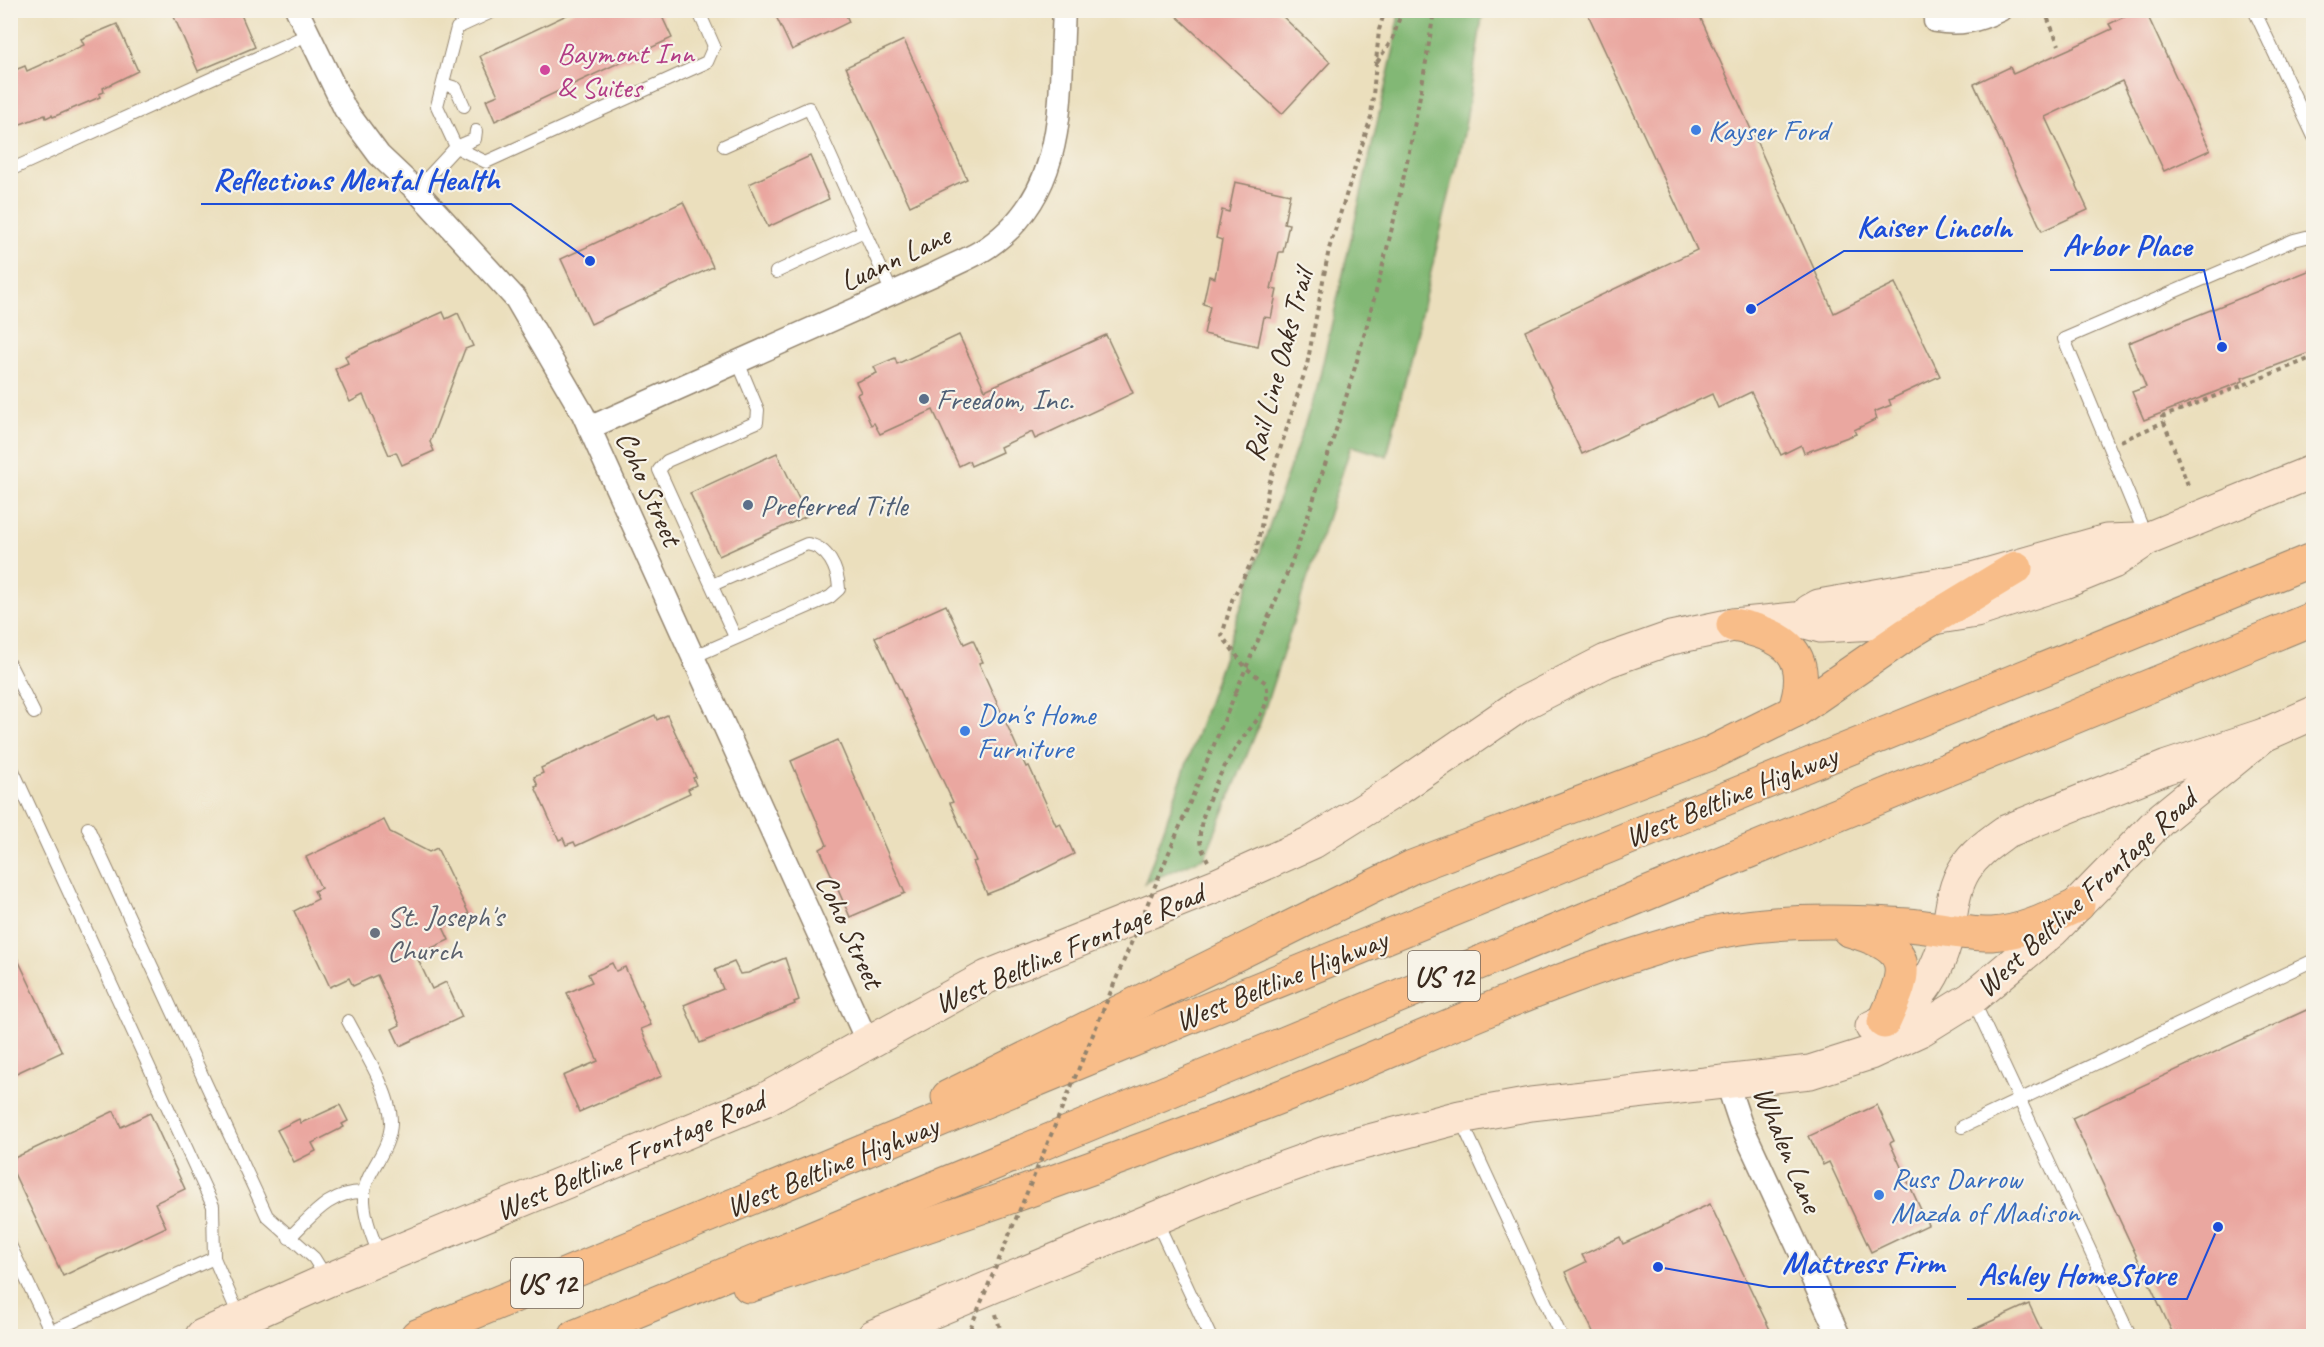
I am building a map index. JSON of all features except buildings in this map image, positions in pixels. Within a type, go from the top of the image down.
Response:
[{"type":"highway","name":"West Beltline Highway","points":[[417,1336],[2313,559]]},
{"type":"highway","points":[[676,1229],[1412,867],[1709,754],[1794,712],[1933,618],[2016,568]]},
{"type":"highway","name":"West Beltline Highway","points":[[576,1336],[2313,618]]},
{"type":"highway","points":[[1733,625],[1764,631],[1789,648],[1802,671],[1801,691],[1794,712]]},
{"type":"highway","points":[[603,1336],[1226,1118],[1562,981],[1642,952],[1698,936],[1740,928],[1821,922],[1948,928],[1989,934],[2015,930],[2041,922],[2078,905]]},
{"type":"highway","points":[[1821,922],[1870,936],[1892,948],[1901,964],[1901,984],[1884,1022]]},
{"type":"street","name":"Coho Street","points":[[297,10],[307,35],[345,109],[380,155],[416,190],[516,299],[562,374],[867,1041]]},
{"type":"street","name":"Luann Lane","points":[[589,429],[987,248],[1013,226],[1032,203],[1044,181],[1052,156],[1058,107],[1064,10]]},
{"type":"street","points":[[1935,21],[1954,24],[1974,22],[2000,10]]},
{"type":"street","name":"West Beltline Frontage Road","points":[[202,1336],[380,1258],[764,1100],[816,1073],[867,1041],[987,977],[1217,885],[1313,842],[1399,788],[1520,705],[1576,675],[1644,647],[1733,625],[1795,619],[1821,626],[1933,618],[1976,611],[2064,582],[2113,562],[2146,539],[2313,471]]},
{"type":"street","name":"West Beltline Frontage Road","points":[[1795,619],[1819,606],[1926,588],[2016,568],[2106,542],[2146,539]]},
{"type":"street","name":"West Beltline Frontage Road","points":[[1728,1083],[1821,1049],[1884,1022],[1918,999],[1937,968],[1957,888],[1965,869],[1984,847],[2006,832],[2167,767],[2264,735],[2313,713]]},
{"type":"street","name":"West Beltline Frontage Road","points":[[874,1336],[1155,1218],[1328,1152],[1460,1117],[1578,1097],[1728,1083],[1810,1072],[1870,1053],[1922,1029],[1972,998],[2038,943],[2161,819],[2264,735]]},
{"type":"street","name":"Whalen Lane","points":[[1728,1083],[1740,1122],[1839,1336]]},
{"type":"lane","points":[[496,10],[457,28],[437,106],[456,147],[486,162],[707,62],[714,46],[698,10]]},
{"type":"lane","points":[[2254,10],[2313,137]]},
{"type":"lane","points":[[10,170],[307,35]]},
{"type":"lane","points":[[443,84],[456,88],[464,106]]},
{"type":"lane","points":[[724,146],[809,108],[892,293]]},
{"type":"lane","points":[[416,190],[456,147],[475,139],[476,130]]},
{"type":"lane","points":[[777,272],[864,231]]},
{"type":"lane","points":[[2146,539],[2064,339],[2313,235]]},
{"type":"lane","points":[[735,637],[659,470],[667,461],[756,422],[758,410],[738,362]]},
{"type":"lane","points":[[693,657],[830,597],[839,589],[838,577],[829,556],[818,545],[807,544],[712,585]]},
{"type":"lane","points":[[10,665],[34,713]]},
{"type":"lane","points":[[10,764],[213,1206],[214,1258],[241,1319]]},
{"type":"lane","points":[[88,828],[267,1216],[314,1258],[328,1280]]},
{"type":"lane","points":[[1962,1127],[2313,960]]},
{"type":"lane","points":[[1972,998],[2130,1336]]},
{"type":"lane","points":[[348,1021],[389,1105],[391,1122],[388,1143],[363,1192],[365,1213],[380,1258]]},
{"type":"lane","points":[[1460,1117],[1562,1336]]},
{"type":"lane","points":[[289,1238],[329,1200],[346,1192],[363,1192]]},
{"type":"lane","points":[[1155,1218],[1210,1336]]},
{"type":"lane","points":[[10,1245],[46,1334],[214,1258]]},
{"type":"path","name":"Rail Line Oaks Trail","points":[[1246,668],[1222,636],[1232,600],[1256,553],[1269,484],[1307,365],[1329,249],[1371,117],[1379,30],[1385,10]]},
{"type":"path","name":"Rail Line Oaks Trail","points":[[1376,63],[1393,38],[1402,10]]},
{"type":"path","points":[[968,1336],[1298,544],[1345,401],[1393,226],[1434,10]]},
{"type":"path","points":[[2043,10],[2059,45]]},
{"type":"path","points":[[2188,485],[2162,417],[2313,357]]},
{"type":"path","points":[[2108,446],[2164,422]]},
{"type":"path","points":[[1207,860],[1200,840],[1202,821],[1214,789],[1238,744],[1260,717],[1268,703],[1266,683],[1246,668]]},
{"type":"green space","points":[[1399,11],[1483,11],[1464,133],[1387,456],[1351,446],[1260,723],[1205,857],[1145,883],[1317,389],[1394,48]]},
{"type":"place","name":"Baymont Inn & Suites","points":[[545,70]]},
{"type":"place","name":"Kayser Ford","points":[[1696,130]]},
{"type":"place","name":"Reflections Mental Health","points":[[590,261]]},
{"type":"place","name":"Kaiser Lincoln","points":[[1751,309]]},
{"type":"place","name":"Arbor Place","points":[[2222,347]]},
{"type":"place","name":"Freedom, Inc.","points":[[924,399]]},
{"type":"place","name":"Preferred Title","points":[[748,505]]},
{"type":"place","name":"Don's Home Furniture","points":[[965,731]]},
{"type":"place","name":"St. Joseph's Church","points":[[375,933]]},
{"type":"place","name":"Russ Darrow Mazda of Madison","points":[[1879,1195]]},
{"type":"place","name":"Ashley HomeStore","points":[[2218,1227]]},
{"type":"place","name":"Mattress Firm","points":[[1658,1267]]}]
